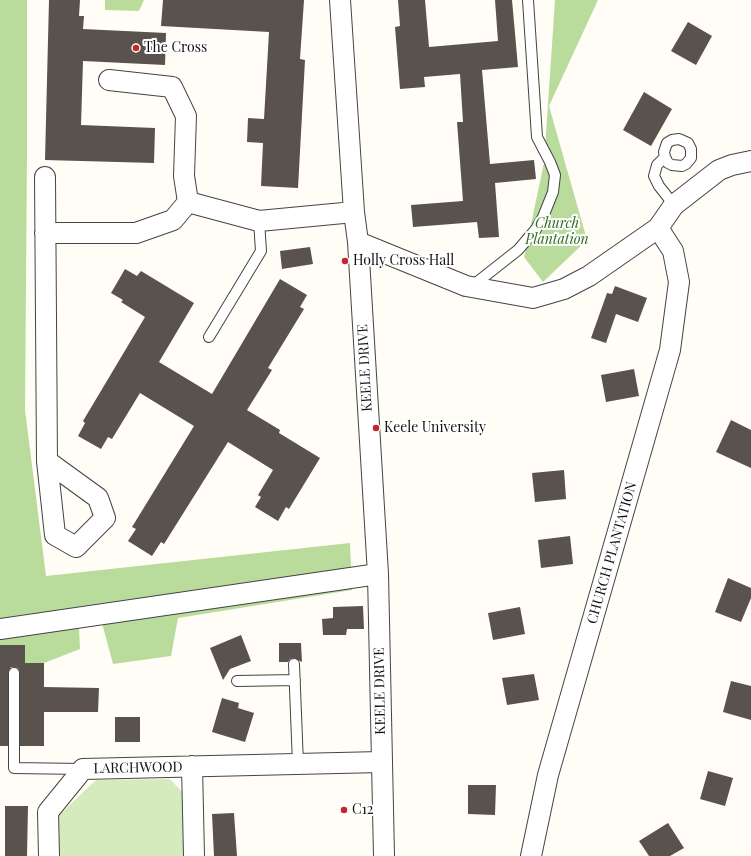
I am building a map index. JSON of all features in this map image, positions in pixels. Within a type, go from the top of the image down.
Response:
[{"type":"street","name":"KEELE DRIVE","points":[[340,0],[354,212],[358,242],[378,574],[384,856]]},
{"type":"street","points":[[45,233],[136,233],[173,220],[188,202],[184,176],[186,116],[172,87],[109,80]]},
{"type":"street","points":[[358,242],[470,287],[533,298],[564,289],[589,276],[658,228],[674,205],[719,170],[732,165],[751,161]]},
{"type":"street","points":[[45,177],[47,461]]},
{"type":"street","points":[[188,202],[259,221],[354,212]]},
{"type":"street","name":"CHURCH PLANTATION","points":[[531,856],[548,775],[670,350],[679,282],[673,251],[658,228]]},
{"type":"street","points":[[0,629],[378,574]]},
{"type":"street","name":"LARCHWOOD","points":[[49,856],[48,812],[83,769],[381,762]]},
{"type":"street","name":"LARCHWOOD","points":[[192,766],[194,856]]},
{"type":"lane","points":[[470,287],[518,250],[536,229],[543,217],[553,192],[554,175],[550,162],[537,136],[528,0]]},
{"type":"lane","points":[[665,157],[657,165],[654,176],[658,186],[674,205]]},
{"type":"lane","points":[[209,337],[261,251],[259,221]]},
{"type":"lane","points":[[294,664],[298,764]]},
{"type":"lane","name":"LARCHWOOD","points":[[14,673],[14,768],[83,769]]},
{"type":"lane","points":[[237,681],[294,680]]},
{"type":"green space","points":[[0,0],[27,0],[25,410],[46,576],[350,543],[352,590],[178,618],[171,656],[113,664],[102,623],[79,627],[80,649],[44,663],[25,663],[25,645],[0,645]]},
{"type":"green space","points":[[105,0],[144,0],[139,11],[105,10]]},
{"type":"green space","name":"Church Plantation","points":[[555,0],[598,0],[549,106],[587,240],[543,282],[524,257],[544,163]]},
{"type":"green space","points":[[170,779],[183,793],[184,856],[58,856],[58,816],[96,780]]},
{"type":"building","points":[[49,0],[80,0],[79,16],[84,16],[83,29],[166,33],[165,65],[83,61],[81,125],[155,128],[154,163],[45,160]]},
{"type":"building","points":[[163,0],[304,0],[300,59],[305,60],[298,188],[261,186],[263,143],[247,142],[248,118],[264,119],[269,32],[161,26]]},
{"type":"building","points":[[398,0],[425,0],[429,47],[498,41],[495,0],[512,0],[518,67],[482,70],[490,164],[534,160],[536,179],[495,183],[499,237],[479,238],[477,222],[413,227],[411,205],[463,201],[457,122],[463,122],[460,74],[424,77],[425,87],[400,89],[395,27],[400,26]]},
{"type":"building","points":[[688,22],[712,36],[696,65],[671,51]]},
{"type":"building","points":[[644,92],[672,109],[651,146],[623,130]]},
{"type":"building","points":[[310,247],[313,264],[282,269],[280,251]]},
{"type":"building","points":[[125,269],[137,276],[141,271],[194,303],[159,362],[212,394],[280,279],[307,295],[300,307],[304,309],[268,368],[272,370],[247,410],[280,430],[279,433],[320,458],[289,509],[286,507],[278,521],[255,507],[261,497],[258,495],[273,470],[228,442],[164,544],[161,542],[152,556],[128,541],[136,529],[132,527],[194,426],[140,393],[112,439],[108,437],[101,449],[78,436],[85,423],[83,421],[145,317],[121,302],[123,300],[111,293]]},
{"type":"building","points":[[615,286],[647,298],[638,322],[616,314],[606,343],[591,338],[607,293],[612,294]]},
{"type":"building","points":[[634,369],[639,396],[606,402],[601,375]]},
{"type":"building","points":[[731,420],[751,430],[751,468],[716,452]]},
{"type":"building","points":[[564,470],[566,499],[535,502],[532,473]]},
{"type":"building","points":[[570,536],[573,564],[541,568],[538,540]]},
{"type":"building","points":[[728,578],[751,588],[751,598],[741,622],[715,612]]},
{"type":"building","points":[[363,606],[364,629],[347,629],[346,635],[323,635],[322,619],[333,618],[333,607]]},
{"type":"building","points":[[520,607],[525,634],[493,640],[488,613]]},
{"type":"building","points":[[241,635],[251,661],[230,669],[223,680],[210,648]]},
{"type":"building","points":[[279,643],[301,643],[302,662],[294,658],[290,659],[288,662],[279,662]]},
{"type":"building","points":[[0,645],[25,645],[25,663],[44,663],[44,687],[99,688],[98,712],[44,712],[44,746],[20,746],[20,673],[18,668],[11,667],[8,673],[8,746],[0,746]]},
{"type":"building","points":[[534,674],[539,700],[507,705],[502,678]]},
{"type":"building","points":[[731,681],[751,686],[751,720],[723,712]]},
{"type":"building","points":[[222,698],[239,703],[238,708],[254,713],[245,742],[212,732]]},
{"type":"building","points":[[115,717],[140,717],[140,742],[115,742]]},
{"type":"building","points":[[708,771],[733,778],[725,806],[700,799]]},
{"type":"building","points":[[468,785],[496,785],[495,815],[468,814]]},
{"type":"building","points":[[5,806],[28,806],[27,856],[5,856]]},
{"type":"building","points":[[234,813],[237,856],[214,856],[212,814]]},
{"type":"building","points":[[668,823],[684,848],[670,856],[649,856],[639,841]]},
{"type":"place","name":"The Cross","points":[[136,48]]},
{"type":"place","name":"Holly Cross Hall","points":[[345,261]]},
{"type":"place","name":"Keele University","points":[[376,428]]},
{"type":"place","name":"C12","points":[[344,810]]}]
